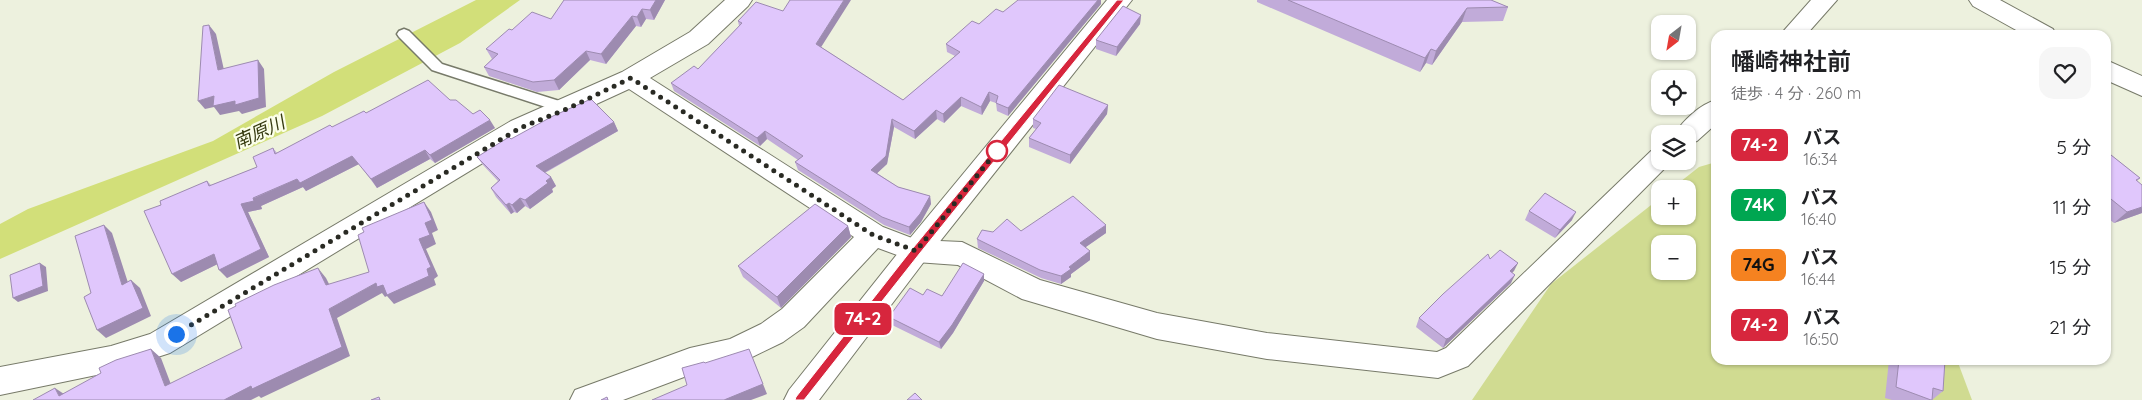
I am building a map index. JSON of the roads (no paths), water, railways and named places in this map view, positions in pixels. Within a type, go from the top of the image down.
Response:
[{"type":"street","points":[[0,381],[111,360],[159,344],[520,128],[567,109],[631,78],[699,38],[740,0]]},
{"type":"street","points":[[800,400],[916,251],[1120,0]]},
{"type":"street","points":[[1797,30],[1825,0]]},
{"type":"street","points":[[1980,0],[2035,30]]},
{"type":"street","points":[[2111,72],[2142,87]]},
{"type":"street","points":[[631,78],[873,235],[916,251],[962,254],[1032,290],[1157,326],[1266,346],[1438,365],[1457,357],[1651,167]]},
{"type":"street","points":[[1696,127],[1711,113]]},
{"type":"street","points":[[586,400],[690,361],[735,351],[772,333],[793,318],[873,235]]},
{"type":"lane","points":[[404,34],[436,67],[567,109]]},
{"type":"water","name":"南原川","points":[[476,0],[520,0],[460,43],[322,116],[0,259],[0,224],[28,209],[213,141],[334,72]]}]
